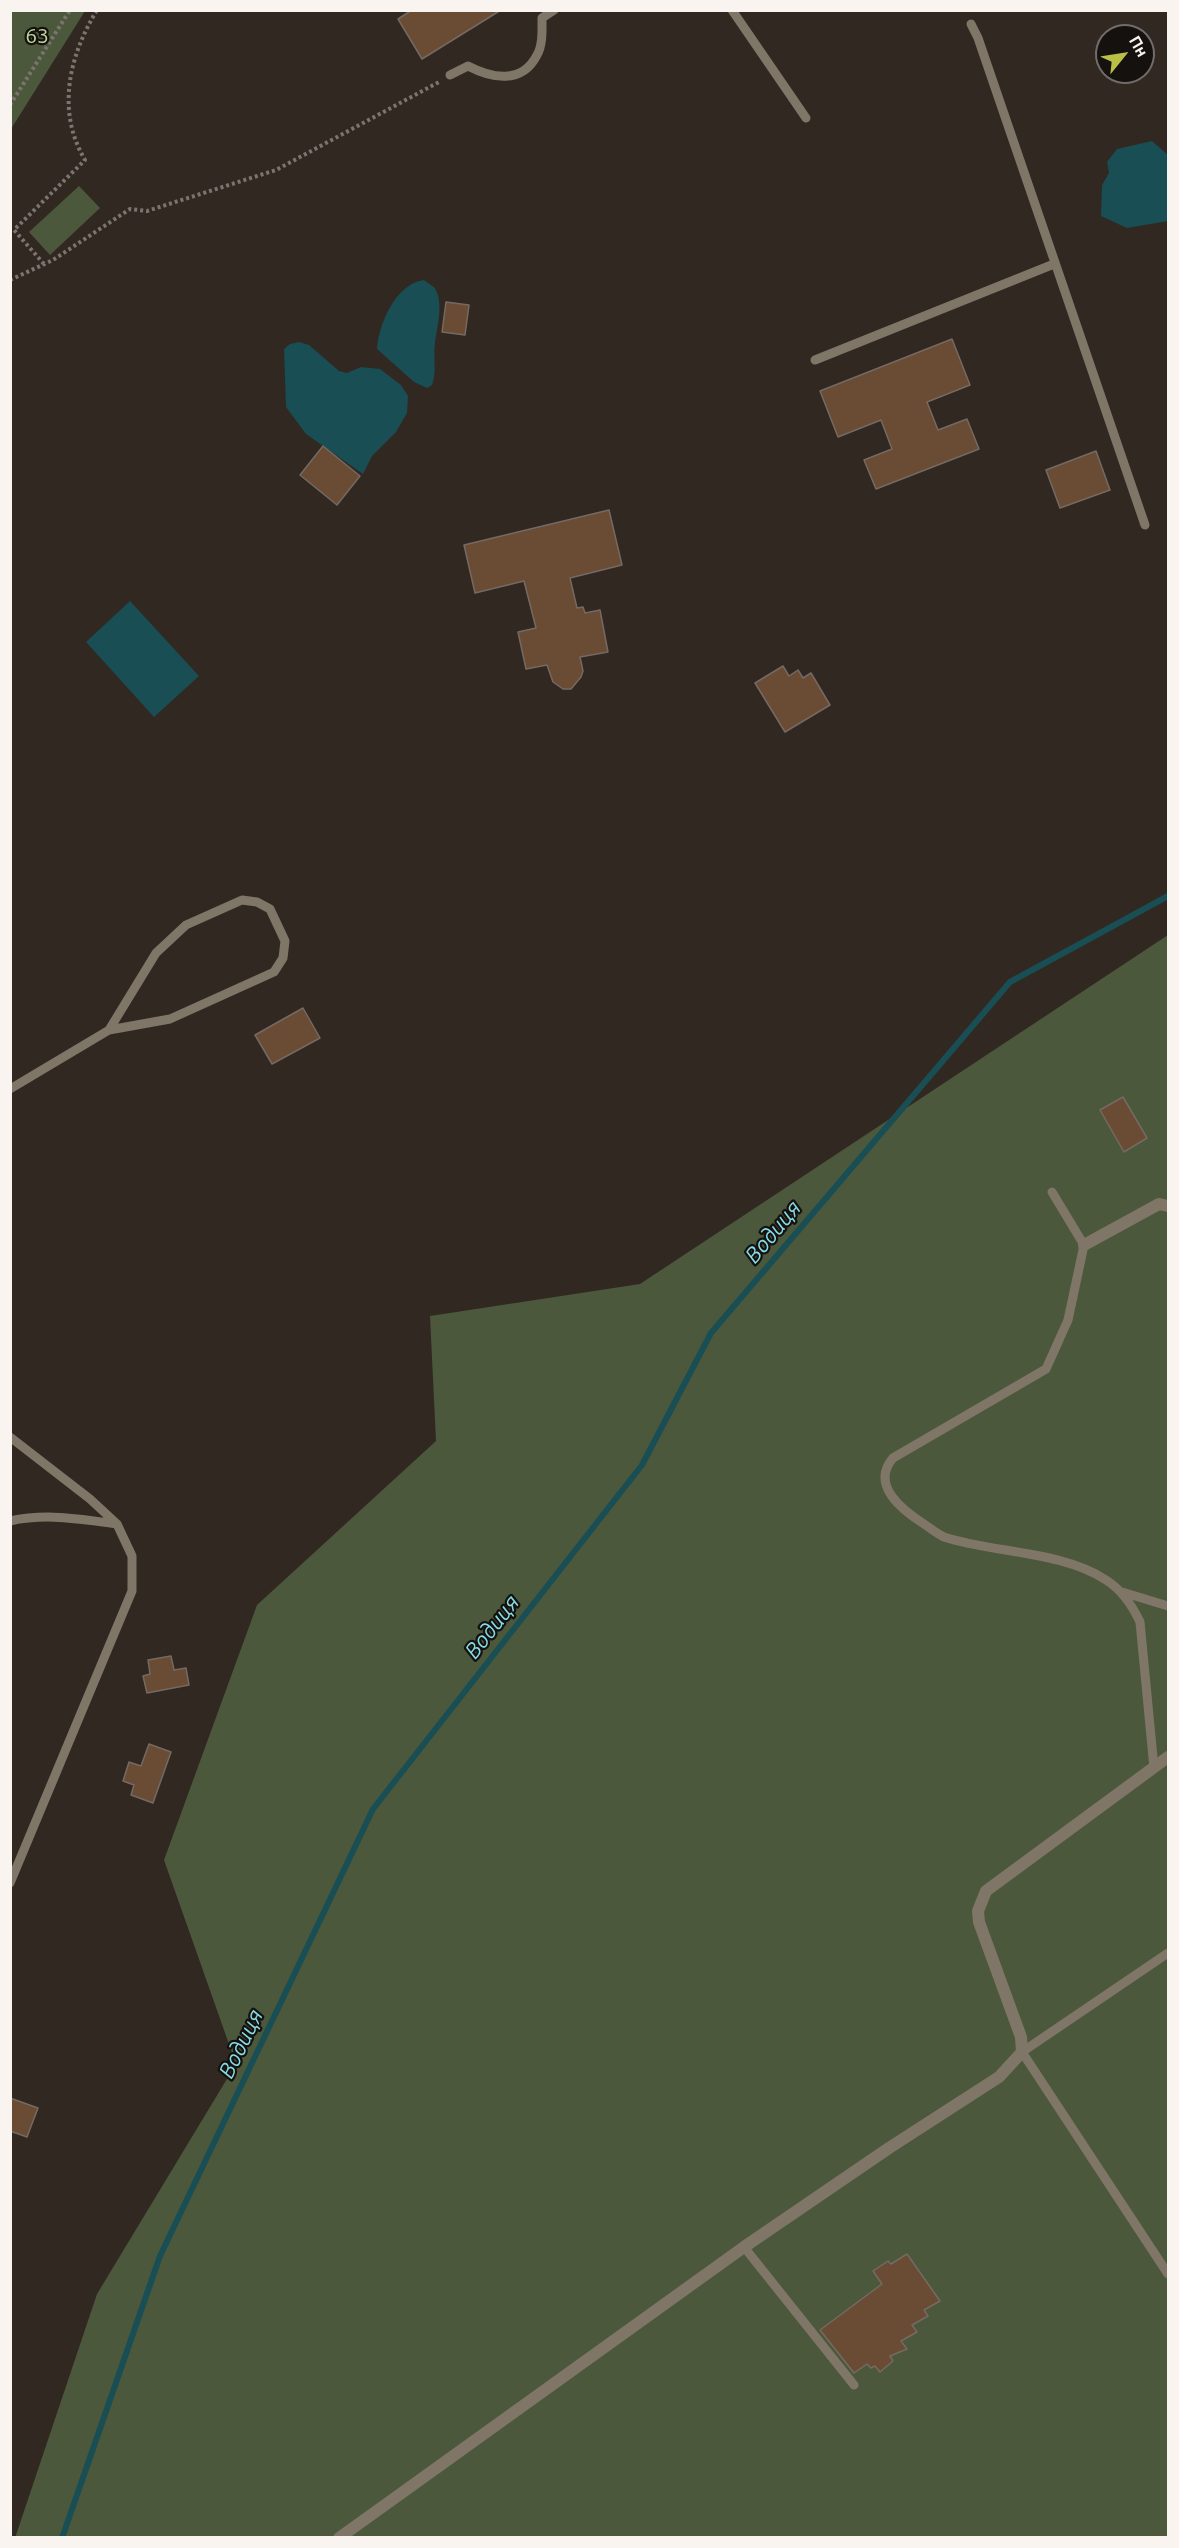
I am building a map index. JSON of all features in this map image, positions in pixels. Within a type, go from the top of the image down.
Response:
[{"type":"street","points":[[1084,1245],[1159,1204],[1168,1206]]},
{"type":"street","points":[[339,2538],[744,2247],[889,2148],[999,2078],[1022,2052],[1021,2037],[978,1922],[981,1900],[986,1891],[1168,1757]]},
{"type":"lane","points":[[450,75],[468,66],[485,75],[502,78],[523,71],[537,56],[542,37],[542,18],[554,10]]},
{"type":"lane","points":[[732,10],[806,118]]},
{"type":"lane","points":[[971,24],[1145,525]]},
{"type":"lane","points":[[815,360],[1054,264]]},
{"type":"lane","points":[[10,1089],[109,1030],[170,1019],[274,972],[283,958],[285,941],[270,909],[257,902],[242,900],[186,925],[156,953],[109,1030]]},
{"type":"lane","points":[[1052,1192],[1084,1245],[1068,1320],[1046,1369],[893,1458],[886,1466],[884,1476],[891,1496],[909,1515],[942,1536],[1077,1566],[1106,1579],[1121,1592],[1132,1605],[1140,1622],[1154,1768]]},
{"type":"lane","points":[[10,1437],[90,1499],[117,1524],[132,1556],[132,1591],[10,1883]]},
{"type":"lane","points":[[10,1521],[66,1516],[117,1524]]},
{"type":"lane","points":[[1121,1592],[1168,1606]]},
{"type":"lane","points":[[1168,1953],[1022,2052],[1168,2274]]},
{"type":"lane","points":[[744,2247],[855,2385]]},
{"type":"path","points":[[10,105],[70,10]]},
{"type":"path","points":[[44,264],[14,230],[85,160],[79,149],[72,124],[68,84],[73,61],[87,28],[98,10]]},
{"type":"path","points":[[10,280],[44,264],[130,209],[147,211],[276,170],[450,75]]},
{"type":"green space","name":"63","points":[[10,11],[85,11],[11,129]]},
{"type":"green space","points":[[79,186],[100,208],[50,255],[29,232]]},
{"type":"green space","points":[[1168,935],[1168,2537],[15,2538],[97,2294],[236,2064],[164,1860],[257,1605],[436,1441],[430,1316],[640,1284]]},
{"type":"water","points":[[1152,141],[1168,155],[1168,221],[1127,228],[1101,216],[1102,185],[1109,173],[1107,162],[1117,149]]},
{"type":"water","points":[[424,280],[435,288],[439,301],[434,375],[432,385],[427,388],[414,382],[377,349],[381,328],[390,307],[405,289]]},
{"type":"water","points":[[299,342],[309,345],[339,371],[347,373],[361,367],[380,369],[401,385],[408,396],[407,413],[396,432],[372,456],[363,474],[306,434],[286,407],[284,349],[290,344]]},
{"type":"water","points":[[130,601],[199,676],[154,717],[86,642]]},
{"type":"building","points":[[412,10],[501,10],[422,59],[398,19]]},
{"type":"building","points":[[446,302],[469,305],[465,335],[442,332]]},
{"type":"building","points":[[952,339],[970,385],[927,402],[938,430],[967,419],[979,449],[876,489],[864,460],[892,449],[881,420],[838,437],[820,391]]},
{"type":"building","points":[[323,446],[360,476],[337,505],[300,475]]},
{"type":"building","points":[[1096,451],[1110,490],[1060,508],[1046,470]]},
{"type":"building","points":[[609,510],[622,565],[570,578],[577,608],[583,607],[585,613],[600,610],[608,652],[580,657],[583,671],[581,677],[571,689],[563,689],[553,682],[547,665],[526,669],[518,632],[536,628],[524,581],[475,593],[464,545]]},
{"type":"building","points":[[783,666],[789,676],[798,670],[803,678],[811,673],[830,705],[785,732],[755,683]]},
{"type":"building","points":[[303,1008],[320,1038],[272,1064],[255,1035]]},
{"type":"building","points":[[1123,1097],[1147,1138],[1124,1152],[1100,1110]]},
{"type":"building","points":[[171,1656],[174,1670],[186,1668],[189,1685],[147,1693],[143,1676],[150,1674],[148,1660]]},
{"type":"building","points":[[149,1744],[171,1752],[153,1803],[131,1795],[134,1785],[123,1781],[129,1762],[141,1766]]},
{"type":"building","points":[[10,2098],[38,2108],[27,2137],[10,2131]]},
{"type":"building","points":[[907,2254],[940,2301],[924,2310],[928,2316],[912,2325],[917,2332],[901,2341],[907,2349],[890,2356],[893,2361],[880,2372],[875,2366],[871,2368],[867,2364],[854,2373],[820,2330],[882,2284],[873,2271],[888,2261],[891,2264]]},
{"type":"waterway","name":"Водиця","points":[[62,2538],[160,2256],[373,1809],[642,1465],[711,1333],[1010,982],[1168,896]]}]
